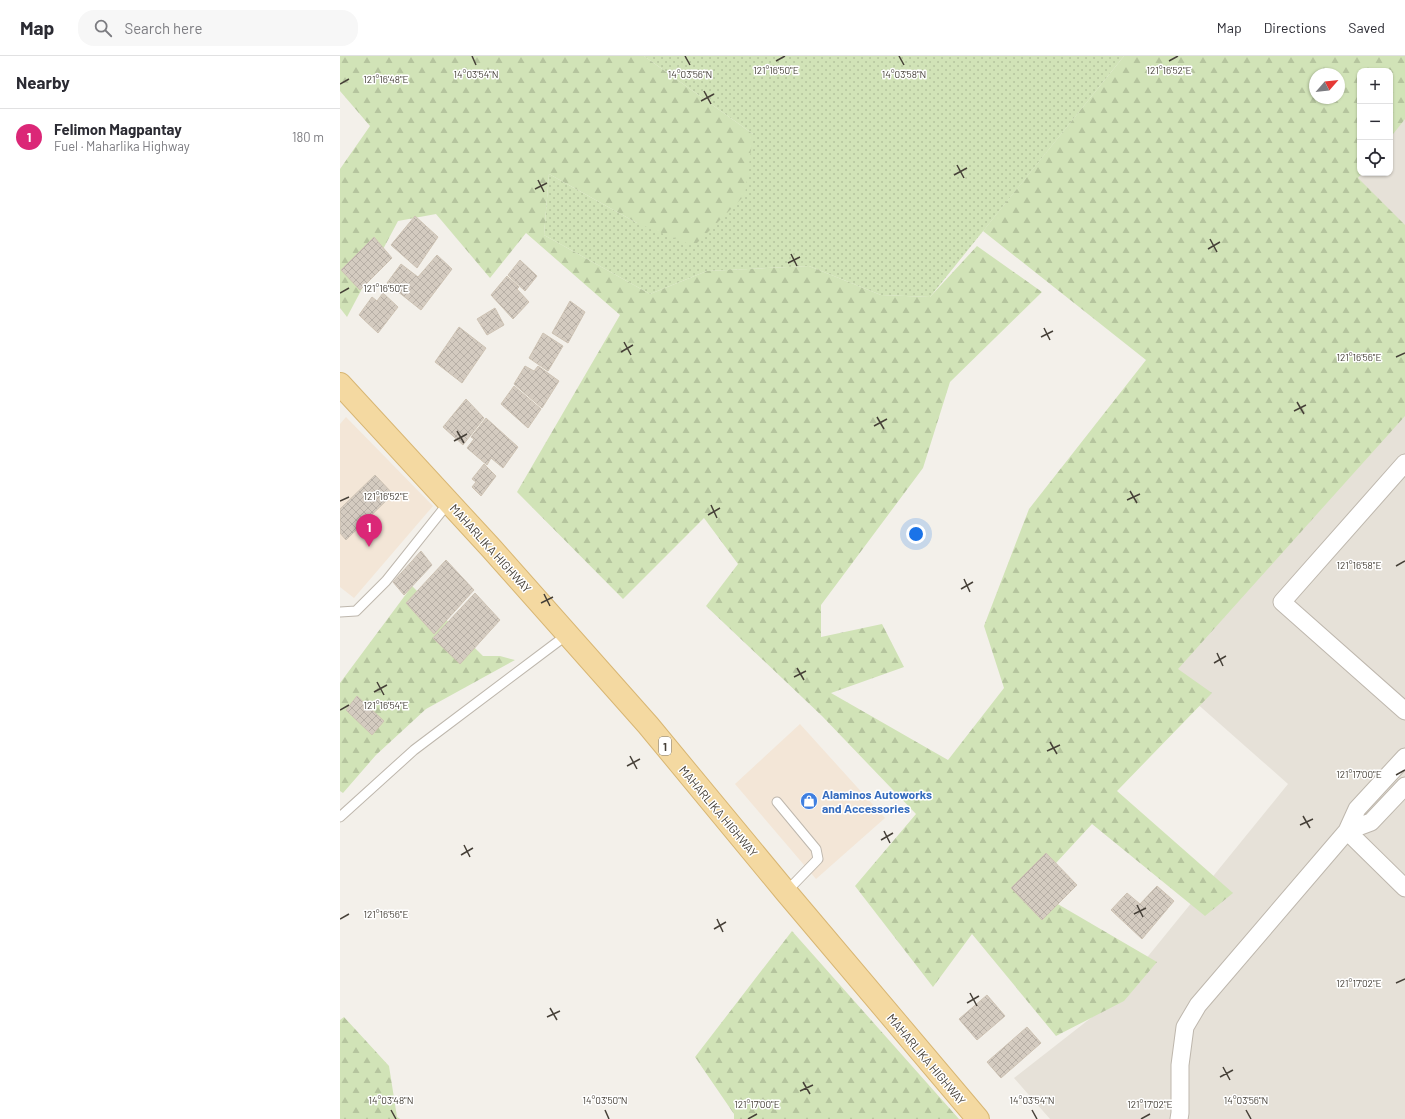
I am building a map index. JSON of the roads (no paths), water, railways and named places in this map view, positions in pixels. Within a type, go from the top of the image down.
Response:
[{"type":"main road","name":"MAHARLIKA HIGHWAY","points":[[340,384],[491,548],[648,725],[786,892],[978,1119]]},
{"type":"street","points":[[1405,463],[1282,602],[1405,711]]},
{"type":"street","points":[[1179,1119],[1180,1065],[1185,1028],[1198,1005],[1347,831],[1358,809],[1405,757]]},
{"type":"street","points":[[1347,831],[1371,822],[1405,786]]},
{"type":"street","points":[[1347,831],[1405,888]]},
{"type":"lane","points":[[340,612],[356,611],[386,581],[449,502]]},
{"type":"lane","points":[[340,817],[414,750],[568,634]]},
{"type":"lane","points":[[777,802],[816,849],[818,859],[786,892]]},
{"type":"place","name":"Felimon Magpantay","points":[[369,547]]},
{"type":"place","name":"Alaminos Autoworks and Accessories","points":[[809,801]]}]
